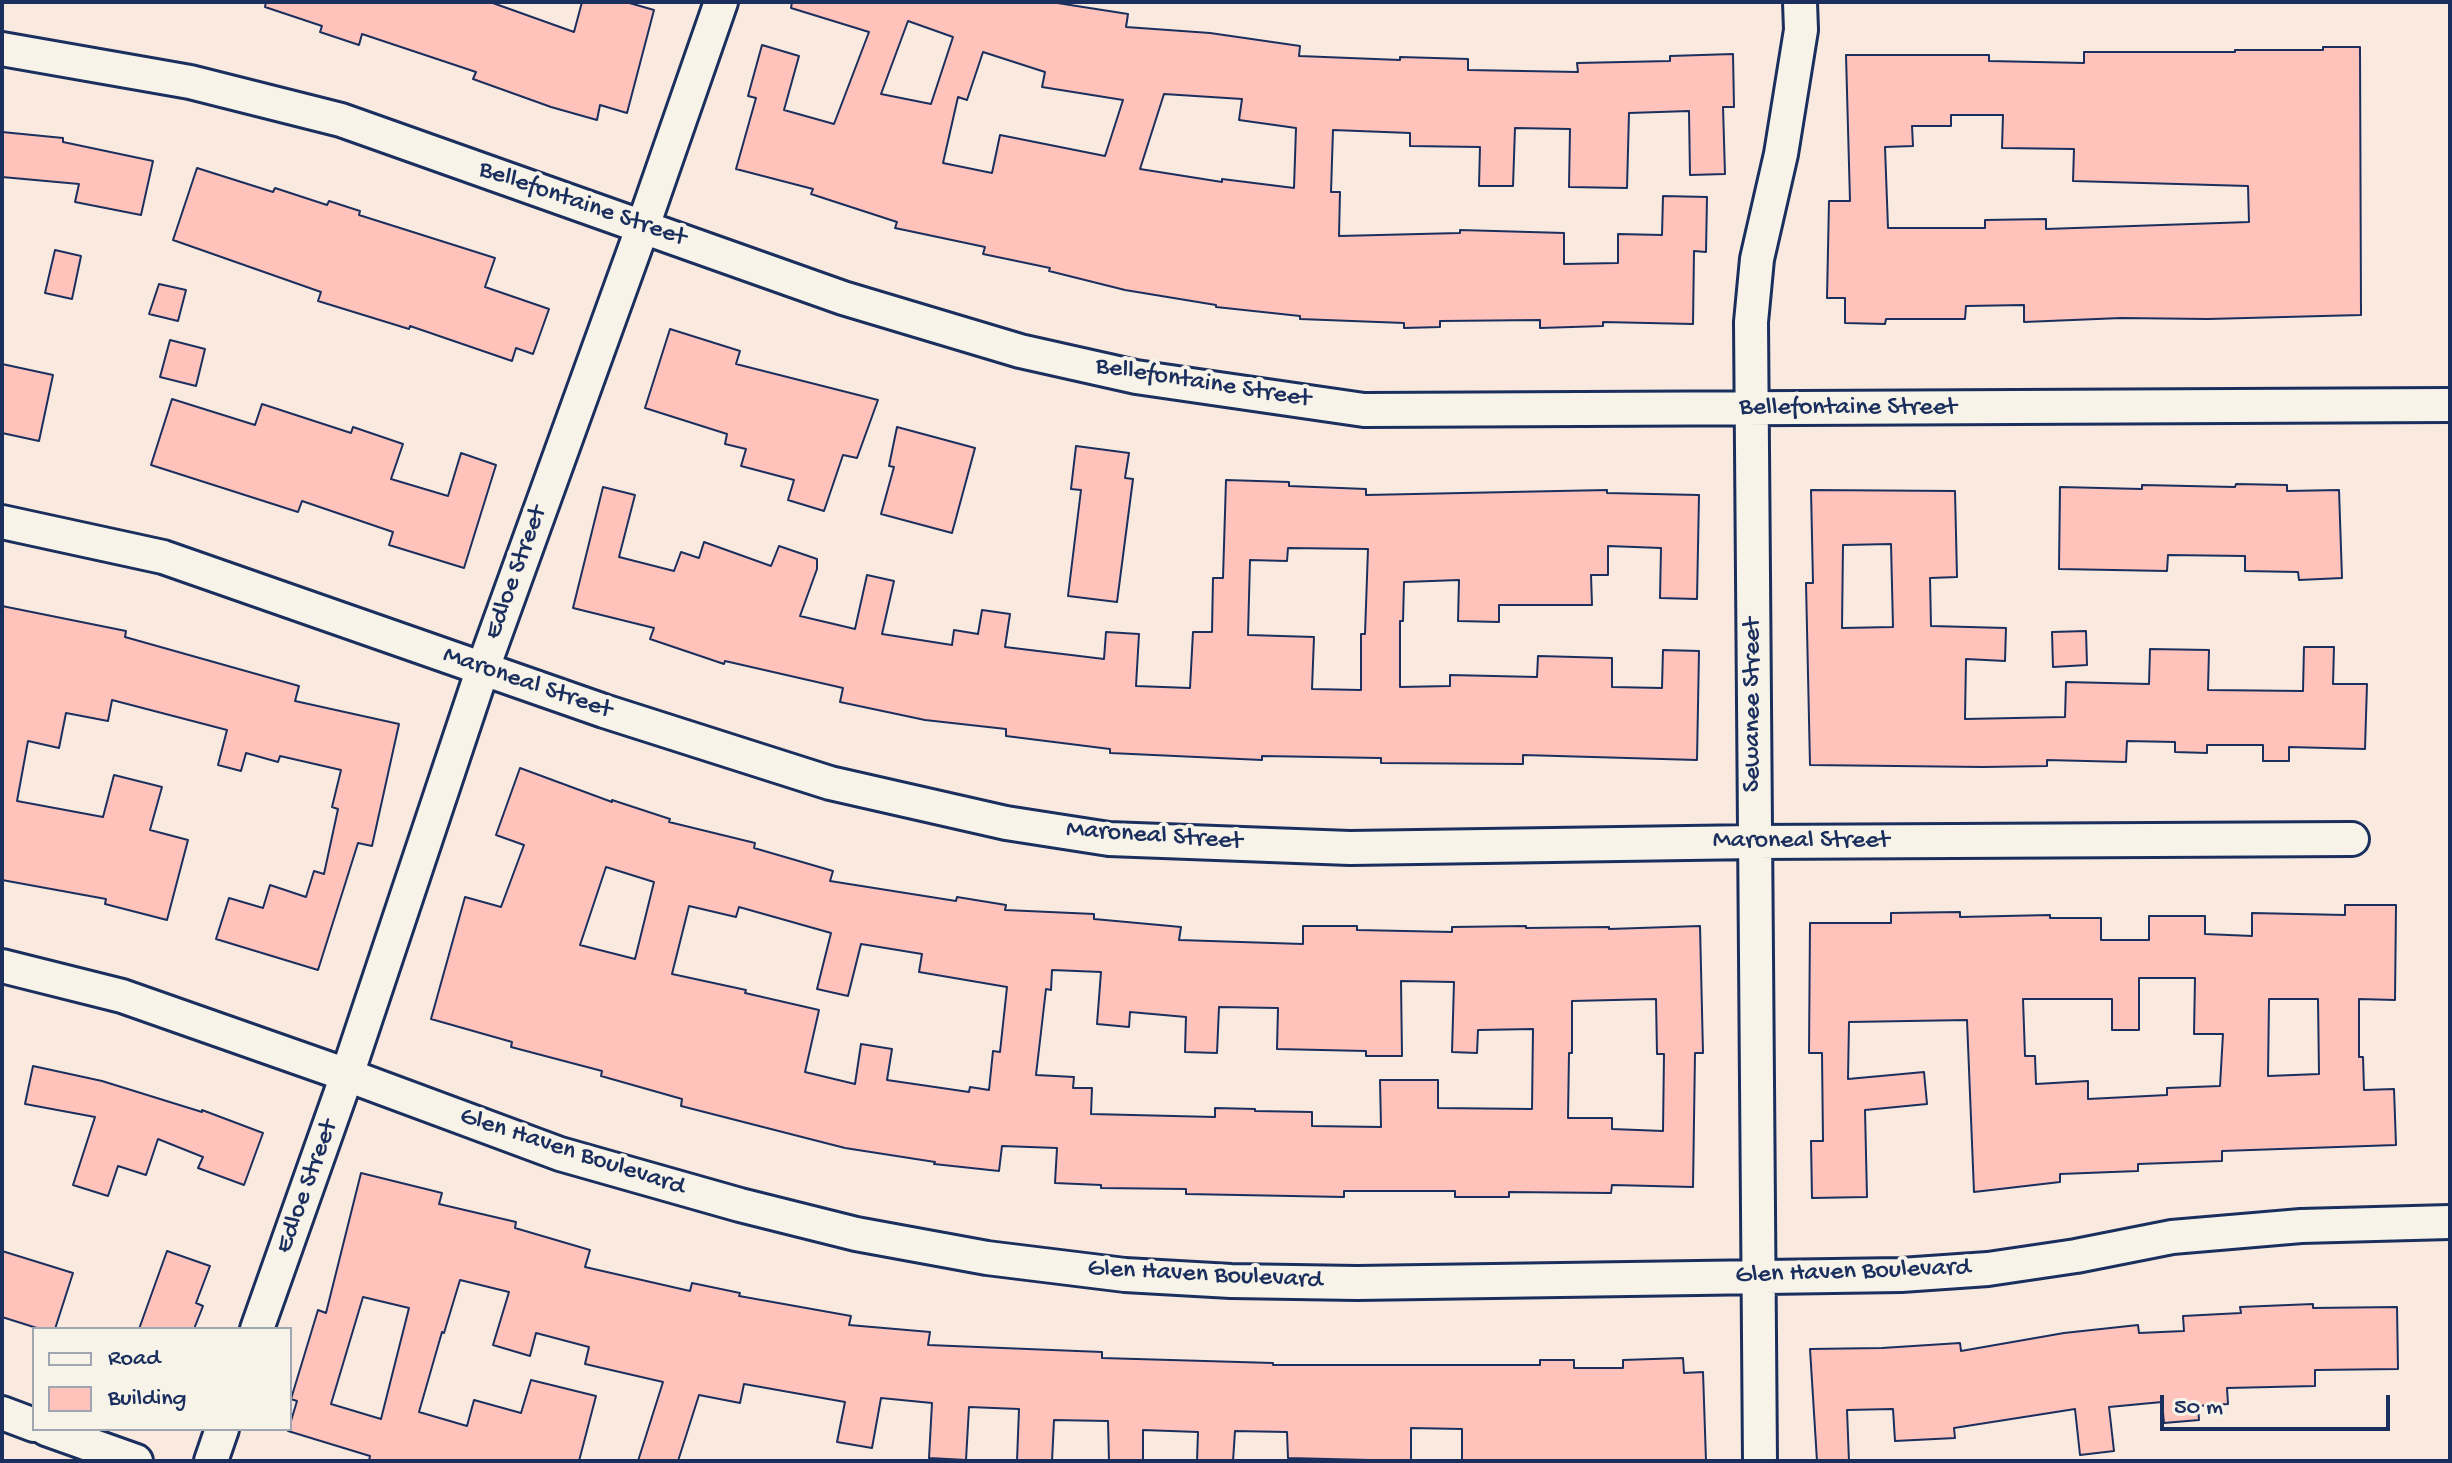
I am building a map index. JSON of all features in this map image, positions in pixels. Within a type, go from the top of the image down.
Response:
[{"type":"street","name":"Edloe Street","points":[[258,1327],[347,1075],[483,668],[721,2]]},
{"type":"street","name":"Sewanee Street","points":[[1760,1461],[1751,322],[1757,259],[1783,140],[1801,30],[1800,2]]},
{"type":"street","name":"Bellefontaine Street","points":[[2,49],[190,82],[341,120],[843,298],[1020,351],[1136,377],[1364,410],[2444,405]]},
{"type":"street","name":"Maroneal Street","points":[[2,522],[163,557],[604,711],[830,783],[1006,823],[1109,839],[1350,848],[2352,839]]},
{"type":"street","name":"Glen Haven Boulevard","points":[[2,966],[122,996],[575,1158],[740,1205],[856,1234],[987,1258],[1125,1275],[1357,1283],[1901,1275],[1988,1269],[2172,1237],[2301,1226],[2450,1222]]},
{"type":"street","points":[[2,1413],[32,1424]]},
{"type":"street","points":[[52,1431],[136,1461]]},
{"type":"street","points":[[211,1461],[221,1431]]},
{"type":"building","points":[[266,2],[490,2],[574,32],[582,2],[626,2],[654,10],[627,113],[600,105],[597,120],[473,79],[476,72],[362,34],[359,45],[320,32],[322,26],[265,7]]},
{"type":"building","points":[[792,2],[1051,2],[1128,14],[1126,27],[1210,33],[1300,46],[1299,56],[1468,59],[1468,70],[1578,72],[1577,63],[1670,61],[1670,56],[1733,54],[1734,107],[1723,107],[1725,174],[1690,175],[1689,111],[1629,113],[1627,188],[1569,187],[1570,129],[1515,128],[1513,186],[1479,186],[1480,147],[1410,146],[1410,133],[1333,130],[1331,192],[1340,192],[1339,236],[1460,233],[1460,230],[1564,233],[1564,264],[1618,263],[1618,234],[1662,235],[1663,196],[1707,197],[1706,252],[1694,251],[1693,324],[1603,322],[1603,326],[1540,328],[1540,320],[1440,321],[1440,327],[1404,328],[1404,323],[1300,319],[1300,316],[1216,307],[1125,290],[1049,271],[1050,268],[983,254],[985,247],[895,228],[897,222],[811,194],[813,189],[736,169],[756,98],[748,96],[762,45],[799,56],[784,110],[834,124],[869,32],[791,8]],"holes":[[[908,21],[953,37],[931,104],[881,94]],[[983,52],[1045,72],[1042,87],[1123,100],[1105,156],[1000,135],[992,173],[943,163],[958,97],[967,100]],[[1164,94],[1242,99],[1239,120],[1296,128],[1294,188],[1222,179],[1222,182],[1140,169]]]},
{"type":"building","points":[[2323,47],[2360,47],[2361,315],[2024,322],[2024,305],[1966,306],[1965,319],[1886,319],[1885,324],[1845,323],[1845,298],[1827,298],[1829,201],[1850,201],[1846,55],[1989,55],[1989,61],[2084,63],[2084,52],[2323,50]],"holes":[[[1951,115],[2003,115],[2002,148],[2074,149],[2073,181],[2248,186],[2249,222],[2046,229],[2046,219],[1985,220],[1985,228],[1888,228],[1885,147],[1913,146],[1912,126],[1951,126]]]},
{"type":"building","points":[[2,132],[63,138],[63,142],[153,161],[141,215],[75,202],[79,184],[2,177]]},
{"type":"building","points":[[197,168],[273,192],[275,188],[327,205],[329,201],[360,211],[359,215],[495,258],[485,287],[549,309],[533,354],[516,348],[512,361],[410,326],[409,329],[318,301],[321,292],[173,240]]},
{"type":"building","points":[[55,250],[81,256],[72,299],[45,293]]},
{"type":"building","points":[[159,284],[186,290],[178,321],[149,314]]},
{"type":"building","points":[[670,329],[740,351],[736,364],[878,400],[857,458],[843,455],[824,511],[788,500],[794,480],[741,466],[746,449],[725,444],[727,434],[645,408]]},
{"type":"building","points":[[170,340],[205,349],[196,386],[160,377]]},
{"type":"building","points":[[2,364],[53,375],[39,441],[2,433]]},
{"type":"building","points":[[172,399],[255,425],[262,404],[351,433],[353,427],[403,444],[391,479],[448,496],[461,453],[496,465],[464,568],[389,545],[393,532],[302,501],[298,512],[151,465]]},
{"type":"building","points":[[897,427],[975,448],[952,533],[881,514],[894,467],[889,466]]},
{"type":"building","points":[[1076,446],[1129,453],[1125,478],[1133,479],[1117,602],[1068,596],[1081,490],[1071,489]]},
{"type":"building","points":[[1226,480],[1366,489],[1366,495],[1607,490],[1607,493],[1699,495],[1697,599],[1660,598],[1661,548],[1608,546],[1608,575],[1591,575],[1592,605],[1499,605],[1499,622],[1458,621],[1459,580],[1404,582],[1403,621],[1400,621],[1400,687],[1450,686],[1450,675],[1537,677],[1538,656],[1612,658],[1612,687],[1662,688],[1663,650],[1699,651],[1697,760],[1523,755],[1523,764],[1381,763],[1381,758],[1262,756],[1262,760],[1110,753],[1110,749],[1006,736],[1006,729],[925,720],[840,702],[843,688],[725,661],[724,664],[650,639],[654,628],[573,608],[603,487],[635,495],[619,557],[674,571],[681,552],[699,558],[704,542],[771,566],[779,546],[817,559],[817,569],[800,616],[855,629],[867,575],[894,581],[882,634],[952,645],[954,630],[978,634],[982,610],[1010,614],[1005,647],[1104,659],[1106,632],[1139,634],[1136,686],[1190,688],[1193,632],[1212,632],[1213,578],[1223,578]],"holes":[[[1288,548],[1368,549],[1365,634],[1361,634],[1361,690],[1312,689],[1314,637],[1248,635],[1250,560],[1287,561]]]},
{"type":"building","points":[[2236,484],[2287,485],[2287,491],[2339,490],[2342,578],[2299,580],[2298,572],[2245,571],[2245,556],[2168,555],[2167,571],[2059,569],[2060,487],[2142,489],[2142,485],[2235,487]]},
{"type":"building","points":[[1811,490],[1955,491],[1957,577],[1930,578],[1931,626],[2006,628],[2005,661],[1966,659],[1965,719],[2065,717],[2066,682],[2149,684],[2150,649],[2209,650],[2208,690],[2303,691],[2304,647],[2334,647],[2333,684],[2367,684],[2365,749],[2289,747],[2289,761],[2263,761],[2263,745],[2207,745],[2207,753],[2175,752],[2175,742],[2127,741],[2126,762],[2047,760],[2047,766],[1983,767],[1810,765],[1806,583],[1813,583]],"holes":[[[1891,544],[1893,627],[1842,628],[1843,545]]]},
{"type":"building","points":[[2,606],[126,631],[125,637],[299,686],[295,701],[399,724],[372,846],[358,843],[318,970],[216,939],[229,898],[263,908],[270,885],[306,897],[314,871],[324,874],[338,809],[332,807],[341,770],[280,756],[278,762],[246,753],[241,771],[218,765],[227,730],[112,700],[108,721],[66,713],[59,748],[28,741],[17,801],[103,817],[114,775],[162,787],[150,830],[188,840],[167,920],[105,904],[106,899],[2,880]]},
{"type":"building","points":[[2086,631],[2087,665],[2053,667],[2052,632]]},
{"type":"building","points":[[520,768],[612,802],[670,819],[669,822],[755,843],[754,848],[833,871],[830,881],[956,901],[957,897],[1006,905],[1005,910],[1094,914],[1094,919],[1181,927],[1179,940],[1303,944],[1303,926],[1452,932],[1452,927],[1609,929],[1700,926],[1703,1053],[1695,1053],[1693,1187],[1612,1185],[1611,1193],[1509,1192],[1509,1197],[1455,1197],[1455,1191],[1344,1191],[1344,1197],[1186,1194],[1186,1189],[1101,1188],[1101,1185],[1055,1183],[1057,1148],[1002,1146],[999,1171],[934,1164],[845,1148],[681,1106],[682,1099],[601,1076],[602,1071],[511,1047],[512,1042],[431,1019],[465,897],[501,907],[524,845],[496,835]],"holes":[[[606,867],[654,882],[635,959],[580,945]],[[689,906],[736,917],[739,907],[831,933],[817,989],[848,996],[861,944],[922,954],[919,972],[1007,987],[1000,1052],[993,1051],[989,1090],[970,1087],[969,1092],[887,1080],[892,1049],[861,1044],[855,1084],[805,1072],[819,1010],[672,974]],[[1052,970],[1101,972],[1097,1024],[1129,1027],[1130,1012],[1186,1017],[1185,1052],[1217,1053],[1219,1007],[1278,1008],[1277,1049],[1366,1051],[1366,1056],[1402,1056],[1401,981],[1454,982],[1452,1052],[1477,1053],[1478,1030],[1533,1029],[1532,1109],[1438,1108],[1438,1080],[1380,1080],[1381,1127],[1312,1126],[1312,1112],[1255,1109],[1215,1108],[1215,1117],[1091,1114],[1092,1088],[1073,1088],[1074,1077],[1036,1075],[1046,989],[1051,990]],[[1656,999],[1657,1054],[1664,1054],[1663,1131],[1612,1129],[1612,1118],[1568,1118],[1572,1001]]]},
{"type":"building","points":[[2345,905],[2396,905],[2395,1000],[2359,999],[2359,1057],[2363,1057],[2364,1090],[2394,1089],[2396,1145],[2222,1151],[2222,1161],[2138,1164],[2138,1171],[2060,1174],[2060,1182],[1974,1192],[1967,1020],[1849,1022],[1848,1079],[1924,1072],[1927,1104],[1865,1110],[1867,1197],[1812,1198],[1811,1141],[1823,1141],[1822,1053],[1809,1053],[1810,923],[1891,923],[1891,913],[1960,912],[1960,917],[2050,915],[2050,918],[2101,918],[2101,940],[2149,940],[2149,916],[2205,916],[2205,934],[2252,936],[2252,913],[2345,915]],"holes":[[[2139,978],[2195,978],[2194,1034],[2223,1034],[2220,1086],[2167,1088],[2167,1095],[2088,1099],[2088,1081],[2036,1084],[2035,1056],[2025,1056],[2023,999],[2112,999],[2112,1030],[2139,1030]],[[2269,999],[2318,999],[2319,1074],[2268,1076]]]},
{"type":"building","points":[[33,1066],[102,1081],[202,1110],[263,1133],[244,1185],[198,1168],[203,1157],[158,1139],[146,1175],[118,1166],[108,1196],[73,1185],[95,1117],[25,1104]]},
{"type":"building","points":[[361,1173],[442,1193],[439,1204],[516,1222],[515,1228],[590,1250],[585,1267],[690,1291],[692,1283],[740,1293],[739,1296],[851,1316],[849,1325],[930,1332],[928,1345],[1102,1352],[1102,1358],[1273,1365],[1540,1365],[1540,1360],[1574,1360],[1574,1368],[1623,1368],[1623,1360],[1683,1358],[1684,1373],[1703,1372],[1706,1461],[1462,1461],[1462,1429],[1411,1428],[1411,1461],[1288,1458],[1287,1432],[1235,1431],[1233,1461],[1197,1461],[1198,1432],[1143,1430],[1143,1461],[1109,1461],[1108,1421],[1054,1420],[1052,1461],[1017,1461],[1019,1409],[969,1407],[966,1460],[929,1458],[932,1403],[881,1398],[872,1448],[837,1442],[845,1402],[744,1384],[740,1403],[699,1395],[678,1461],[638,1461],[663,1382],[585,1364],[589,1347],[536,1333],[530,1356],[493,1345],[509,1292],[460,1280],[419,1412],[467,1426],[474,1400],[521,1413],[531,1380],[596,1396],[579,1461],[369,1461],[370,1456],[288,1431],[292,1431],[297,1401],[292,1399],[292,1396],[318,1310],[326,1313]],"holes":[[[363,1297],[409,1308],[381,1419],[331,1404]]]},
{"type":"building","points":[[2,1251],[73,1273],[56,1327],[34,1327],[2,1317]]},
{"type":"building","points":[[167,1251],[210,1266],[196,1303],[203,1306],[195,1327],[140,1327]]},
{"type":"building","points":[[2313,1304],[2313,1308],[2397,1307],[2398,1369],[2315,1370],[2315,1386],[2227,1388],[2228,1404],[2198,1406],[2199,1420],[2164,1423],[2162,1402],[2109,1407],[2114,1451],[2080,1455],[2075,1409],[1954,1428],[1955,1438],[1895,1441],[1893,1409],[1847,1410],[1849,1461],[1817,1461],[1810,1349],[1960,1343],[1961,1351],[2064,1333],[2138,1325],[2139,1333],[2184,1331],[2183,1316],[2241,1313],[2240,1307]]}]
